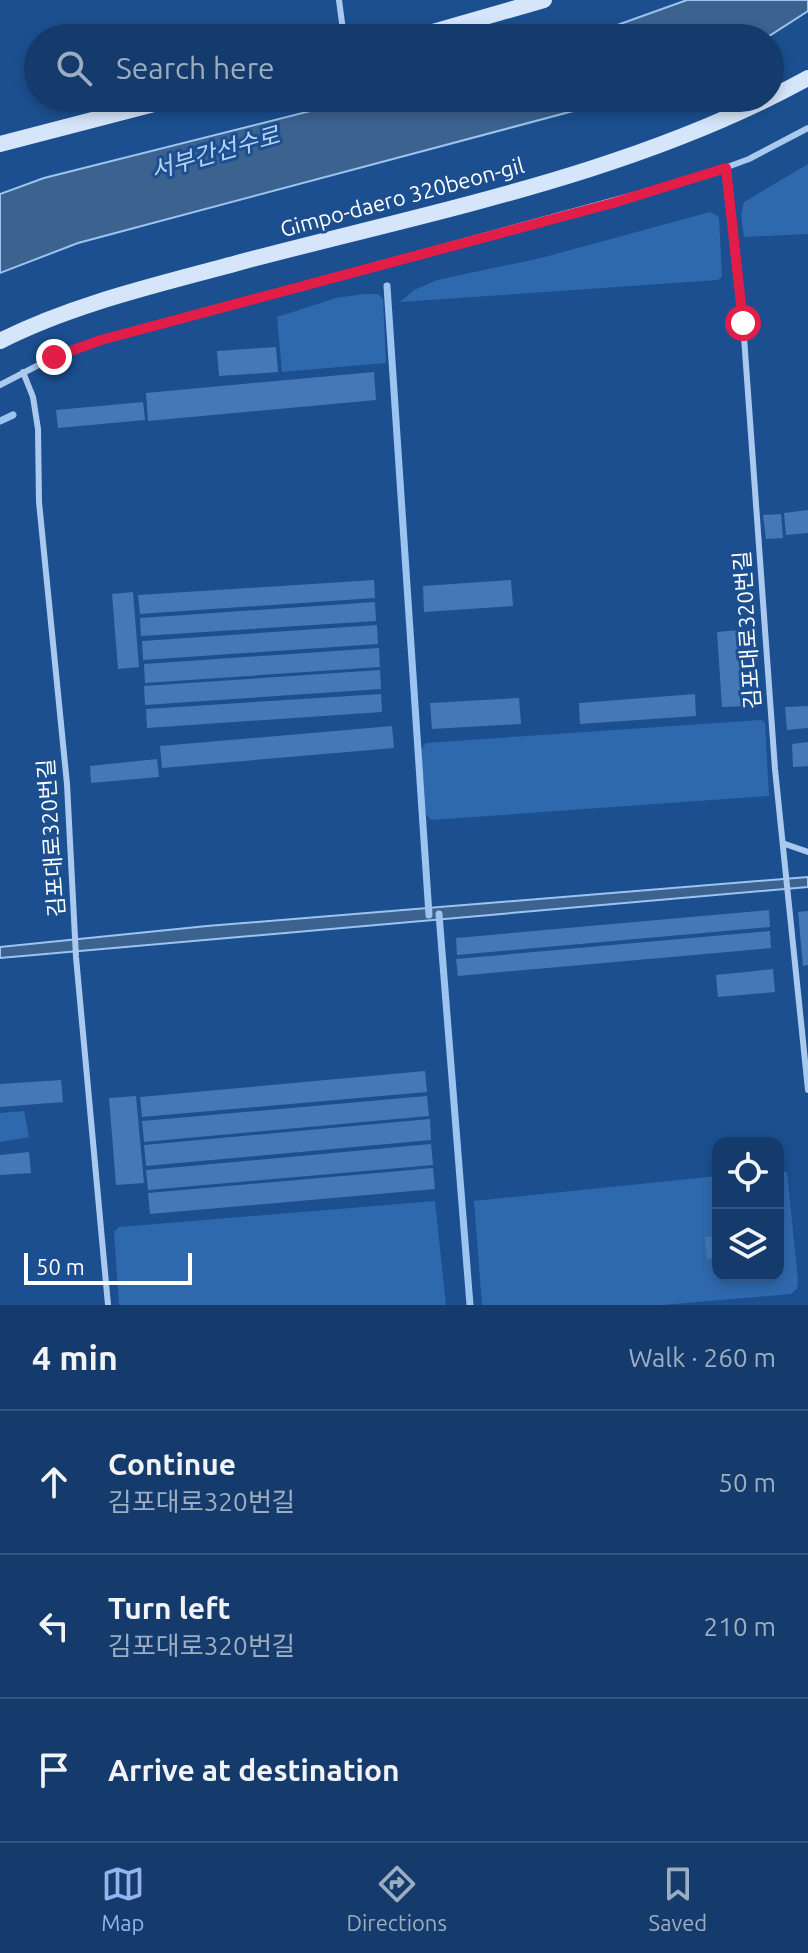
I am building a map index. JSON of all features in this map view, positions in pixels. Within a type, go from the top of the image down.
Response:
[{"type":"street","points":[[461,24],[544,0]]},
{"type":"street","name":"Gimpo-daero 320beon-gil","points":[[784,91],[808,78]]},
{"type":"street","points":[[0,144],[123,112]]},
{"type":"street","name":"Gimpo-daero 320beon-gil","points":[[0,341],[102,302],[174,280],[640,154],[744,112]]},
{"type":"lane","points":[[339,0],[342,24]]},
{"type":"lane","points":[[0,385],[23,372],[101,340],[599,207],[726,168],[808,128]]},
{"type":"lane","name":"김포대로320번길","points":[[726,168],[743,323],[775,769],[808,1090]]},
{"type":"lane","name":"김포대로320번길","points":[[23,372],[33,397],[38,429],[39,502],[67,784],[76,957],[108,1305]]},
{"type":"lane","points":[[785,844],[808,852]]},
{"type":"shaded area","points":[[808,164],[808,234],[744,237],[741,215],[744,202]]},
{"type":"shaded area","points":[[710,212],[719,217],[722,277],[718,280],[400,302],[414,290],[437,280],[541,258]]},
{"type":"shaded area","points":[[378,294],[383,299],[386,363],[282,372],[277,317],[336,298]]},
{"type":"shaded area","points":[[761,720],[765,723],[769,796],[431,820],[426,814],[421,750],[426,743]]},
{"type":"shaded area","points":[[24,1111],[29,1137],[0,1142],[0,1113]]},
{"type":"shaded area","points":[[784,1171],[787,1172],[797,1289],[791,1294],[663,1305],[482,1305],[474,1201],[712,1177],[712,1281],[784,1281]]},
{"type":"shaded area","points":[[435,1201],[446,1305],[119,1305],[114,1232],[119,1227]]},
{"type":"water","points":[[687,0],[808,0],[808,11],[784,26],[784,24],[620,24]]},
{"type":"water","name":"서부간선수로","points":[[306,112],[569,112],[78,243],[0,273],[0,194],[44,178]]},
{"type":"water","points":[[808,877],[808,887],[0,958],[0,947],[207,926]]},
{"type":"building","points":[[276,347],[278,372],[219,376],[217,351]]},
{"type":"building","points":[[374,372],[376,400],[148,421],[146,393]]},
{"type":"building","points":[[143,402],[145,420],[58,428],[56,410]]},
{"type":"building","points":[[808,510],[808,533],[786,535],[784,513]]},
{"type":"building","points":[[781,514],[783,538],[766,539],[763,515]]},
{"type":"building","points":[[374,580],[375,598],[140,614],[138,595]]},
{"type":"building","points":[[511,580],[513,606],[424,612],[423,586]]},
{"type":"building","points":[[133,592],[139,667],[118,669],[112,594]]},
{"type":"building","points":[[375,602],[376,621],[141,636],[140,618]]},
{"type":"building","points":[[377,625],[378,644],[143,660],[142,641]]},
{"type":"building","points":[[740,630],[744,706],[722,707],[717,632]]},
{"type":"building","points":[[379,648],[380,667],[145,683],[144,664]]},
{"type":"building","points":[[380,670],[381,689],[145,705],[144,686]]},
{"type":"building","points":[[381,694],[382,712],[147,728],[146,709]]},
{"type":"building","points":[[695,694],[696,716],[580,724],[579,703]]},
{"type":"building","points":[[519,698],[521,724],[432,729],[430,703]]},
{"type":"building","points":[[808,706],[808,728],[787,730],[785,707]]},
{"type":"building","points":[[392,726],[394,748],[162,768],[160,746]]},
{"type":"building","points":[[808,742],[808,766],[793,767],[792,744]]},
{"type":"building","points":[[157,759],[159,777],[91,783],[90,766]]},
{"type":"building","points":[[769,910],[770,927],[457,955],[456,938]]},
{"type":"building","points":[[808,911],[808,965],[803,966],[798,912]]},
{"type":"building","points":[[770,931],[771,948],[458,976],[456,959]]},
{"type":"building","points":[[773,969],[775,992],[718,997],[716,975]]},
{"type":"building","points":[[425,1071],[427,1092],[142,1117],[140,1097]]},
{"type":"building","points":[[61,1080],[63,1102],[0,1107],[0,1084]]},
{"type":"building","points":[[136,1096],[144,1183],[116,1185],[109,1098]]},
{"type":"building","points":[[427,1096],[429,1116],[144,1142],[142,1121]]},
{"type":"building","points":[[430,1119],[431,1140],[146,1166],[144,1145]]},
{"type":"building","points":[[431,1144],[433,1165],[148,1190],[146,1170]]},
{"type":"building","points":[[29,1152],[31,1173],[0,1175],[0,1155]]},
{"type":"building","points":[[433,1168],[435,1189],[150,1214],[148,1193]]},
{"type":"building","points":[[712,1236],[712,1259],[707,1259],[705,1237]]},
{"type":"waterway","points":[[387,286],[429,915]]},
{"type":"waterway","points":[[0,421],[13,415]]},
{"type":"waterway","points":[[439,914],[470,1305]]},
{"type":"route","points":[[54,357],[101,340],[613,203],[726,168],[743,323]]}]
